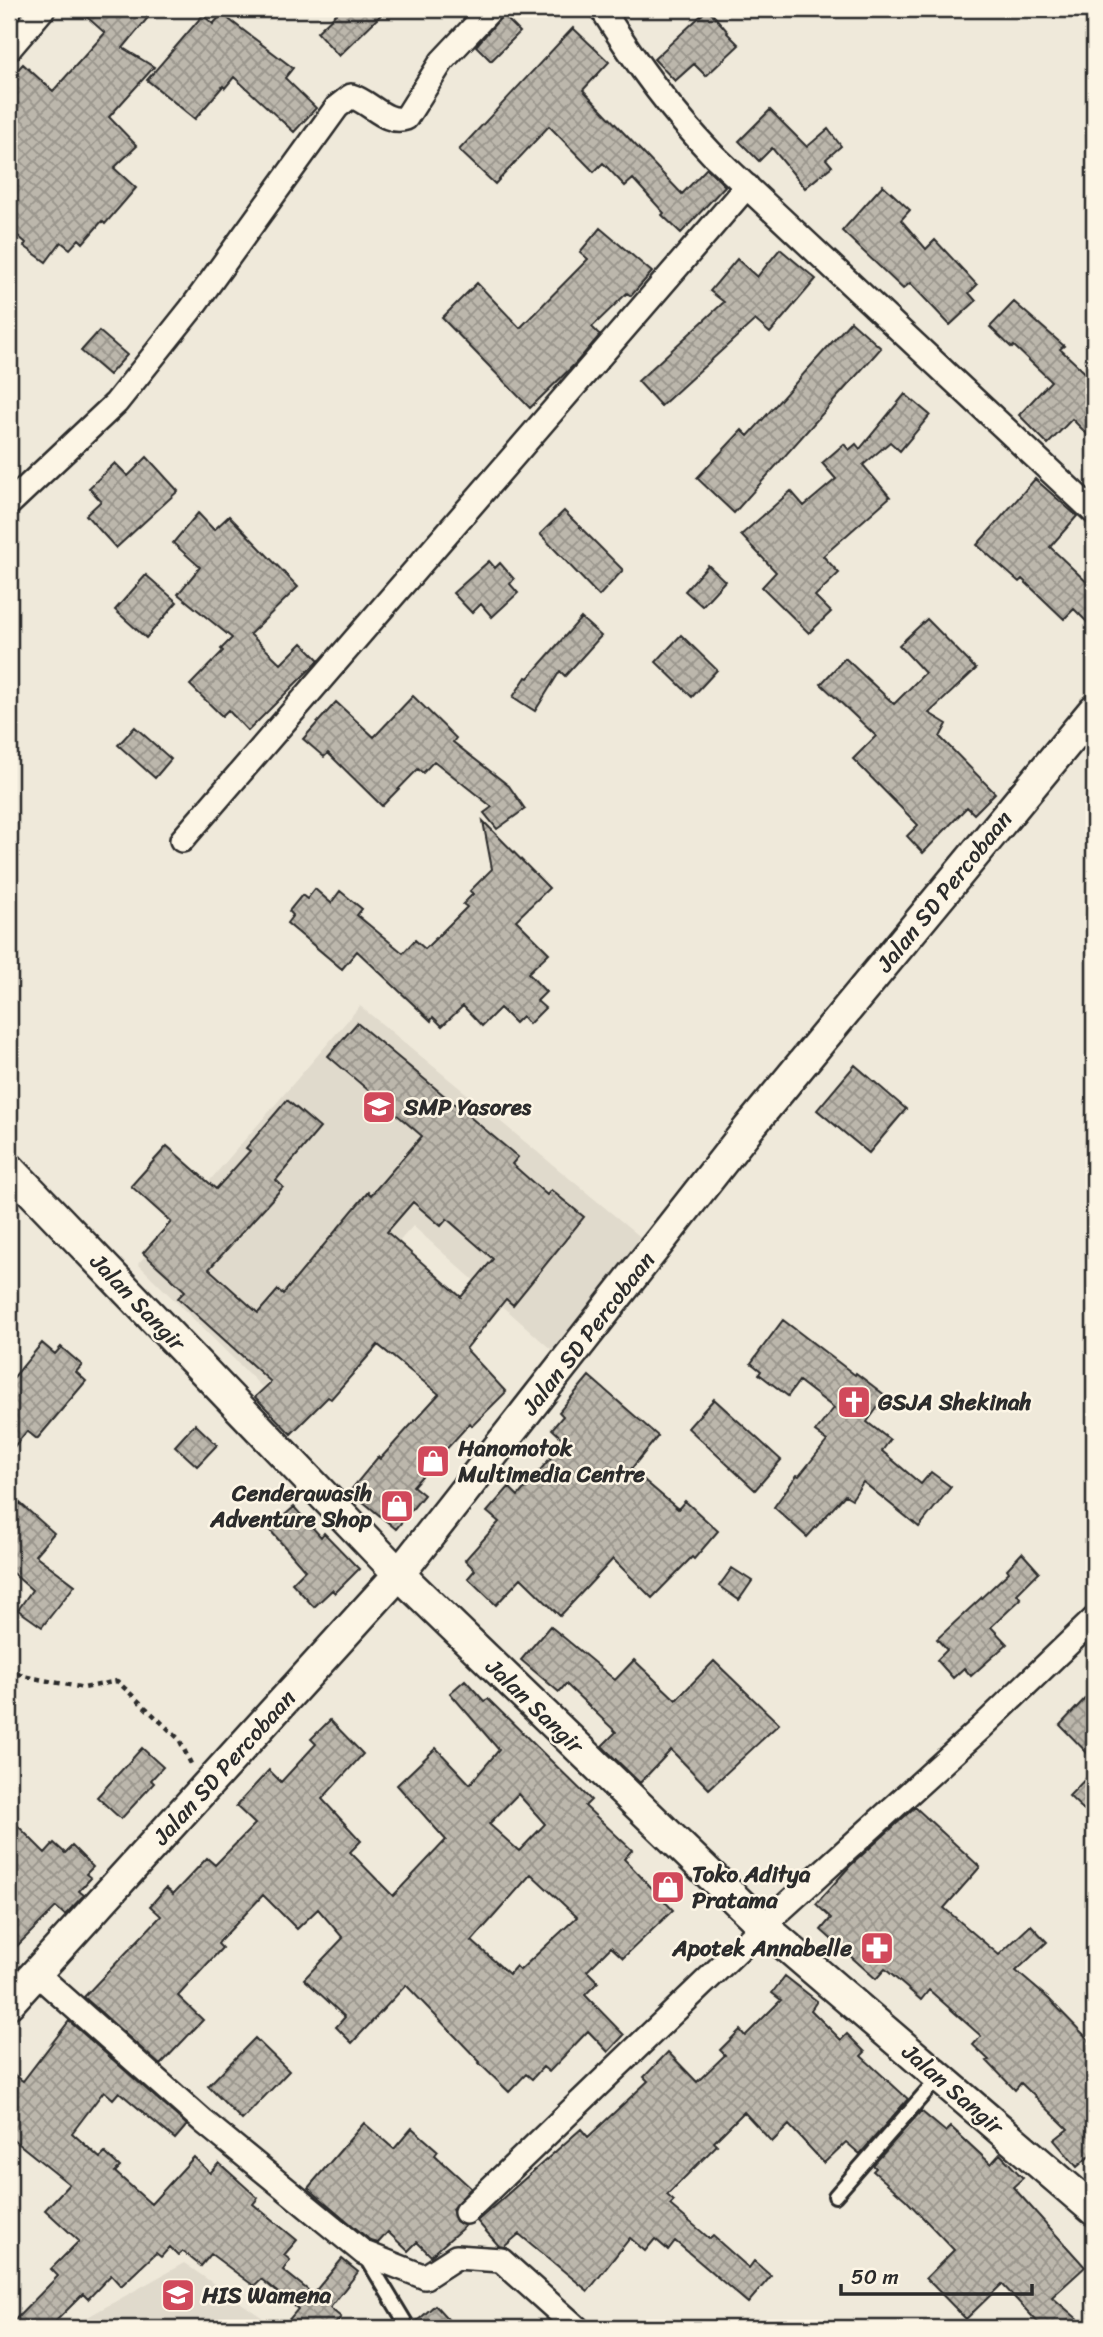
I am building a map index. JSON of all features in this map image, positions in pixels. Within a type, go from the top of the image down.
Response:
[{"type":"street","points":[[9,49],[43,9]]},
{"type":"street","points":[[9,504],[116,403],[191,309],[337,107],[351,96],[363,100],[388,118],[398,121],[406,118],[442,61],[491,9]]},
{"type":"street","points":[[603,9],[636,64],[677,117],[712,154],[1094,512]]},
{"type":"street","points":[[182,840],[747,186]]},
{"type":"street","name":"Jalan SD Percobaan","points":[[9,2003],[399,1574],[748,1129],[1094,710]]},
{"type":"street","name":"Jalan Sangir","points":[[9,1168],[399,1574],[763,1926],[1094,2210]]},
{"type":"street","points":[[466,2212],[763,1926],[981,1728],[1094,1619]]},
{"type":"street","points":[[37,1974],[204,2122],[364,2253],[425,2277],[456,2257],[501,2260],[577,2328]]},
{"type":"lane","points":[[835,2196],[939,2077]]},
{"type":"lane","points":[[364,2253],[407,2325],[402,2328]]},
{"type":"path","points":[[9,1667],[23,1676],[84,1688],[117,1681],[179,1739],[204,1789]]},
{"type":"shaded area","name":"SMP Yasores","points":[[360,1006],[643,1239],[554,1352],[413,1226],[342,1305],[262,1387],[138,1264]]},
{"type":"shaded area","name":"HIS Wamena","points":[[184,2263],[277,2328],[68,2328]]},
{"type":"building","points":[[78,9],[155,9],[123,48],[154,67],[109,117],[137,146],[114,168],[136,188],[105,224],[102,221],[83,243],[79,239],[70,249],[61,242],[46,262],[24,246],[26,243],[9,228],[9,79],[23,64],[53,91],[105,33]]},
{"type":"building","points":[[341,9],[387,9],[339,56],[317,32]]},
{"type":"building","points":[[708,9],[739,45],[706,76],[694,64],[675,81],[654,59]]},
{"type":"building","points":[[222,14],[293,68],[285,78],[316,108],[294,132],[234,77],[195,119],[147,80],[203,15],[213,24]]},
{"type":"building","points":[[503,15],[520,32],[491,61],[476,46]]},
{"type":"building","points":[[573,28],[609,62],[583,90],[682,194],[707,168],[725,186],[681,233],[662,215],[664,213],[633,179],[625,186],[603,163],[594,172],[549,126],[495,184],[459,150]]},
{"type":"building","points":[[770,110],[807,147],[828,129],[841,146],[826,159],[832,166],[805,188],[772,148],[759,161],[739,141]]},
{"type":"building","points":[[883,185],[910,210],[901,220],[926,249],[935,240],[977,285],[969,293],[976,301],[950,325],[910,283],[903,289],[842,231]]},
{"type":"building","points":[[600,228],[652,272],[631,296],[627,293],[592,327],[600,335],[530,408],[442,318],[477,283],[520,328],[588,259],[580,252]]},
{"type":"building","points":[[780,249],[816,279],[770,333],[755,320],[661,406],[638,381],[724,302],[710,291],[737,259],[757,277]]},
{"type":"building","points":[[1014,302],[1064,346],[1060,349],[1094,381],[1094,441],[1072,419],[1048,444],[1019,415],[1051,381],[990,327]]},
{"type":"building","points":[[851,321],[881,348],[734,513],[697,478],[742,430],[748,436]]},
{"type":"building","points":[[99,331],[127,355],[109,375],[81,351]]},
{"type":"building","points":[[905,394],[930,415],[900,451],[890,442],[863,465],[890,497],[823,556],[839,573],[815,596],[831,612],[809,633],[762,587],[776,572],[741,535],[791,491],[804,506],[836,479],[822,463],[844,444],[849,450],[856,444],[860,449]]},
{"type":"building","points":[[147,457],[178,491],[116,548],[86,515],[101,501],[89,488],[115,463],[128,476]]},
{"type":"building","points":[[1035,479],[1077,516],[1050,547],[1094,589],[1094,629],[1074,609],[1064,619],[1022,579],[1019,582],[977,545]]},
{"type":"building","points":[[564,511],[623,570],[599,596],[540,534]]},
{"type":"building","points":[[198,513],[214,530],[229,516],[298,587],[250,634],[281,664],[302,643],[319,660],[248,731],[228,710],[222,716],[190,685],[232,638],[178,594],[200,567],[173,543]]},
{"type":"building","points":[[489,561],[495,568],[500,563],[514,579],[510,584],[518,593],[492,617],[481,604],[472,613],[453,593]]},
{"type":"building","points":[[708,565],[725,581],[702,606],[685,591]]},
{"type":"building","points":[[146,575],[177,602],[146,638],[115,610]]},
{"type":"building","points":[[581,618],[601,636],[565,676],[560,671],[535,711],[513,697],[526,677],[528,678]]},
{"type":"building","points":[[927,619],[976,669],[929,713],[947,724],[940,737],[995,793],[974,814],[967,807],[923,853],[907,836],[918,825],[853,759],[876,736],[821,684],[845,658],[894,704],[925,673],[899,645]]},
{"type":"building","points":[[681,635],[717,670],[692,697],[656,662]]},
{"type":"building","points":[[413,696],[456,738],[453,742],[509,786],[525,809],[497,829],[484,813],[492,807],[434,761],[423,773],[418,769],[382,806],[328,753],[324,757],[303,739],[336,702],[374,737]]},
{"type":"building","points":[[135,727],[171,759],[155,778],[118,745]]},
{"type":"building","points":[[483,821],[549,888],[516,920],[549,953],[528,973],[546,992],[537,1001],[545,1008],[529,1024],[522,1016],[515,1023],[500,1008],[482,1026],[463,1006],[442,1026],[433,1017],[431,1021],[357,951],[342,969],[287,923],[293,915],[289,911],[302,895],[307,899],[315,889],[331,903],[340,891],[362,909],[357,915],[403,953],[415,940],[425,949],[467,907],[463,904],[473,894],[470,891],[492,869]]},
{"type":"building","points":[[357,1023],[518,1157],[512,1164],[547,1195],[551,1190],[584,1217],[513,1305],[506,1299],[466,1349],[506,1392],[472,1426],[470,1423],[413,1486],[424,1495],[396,1529],[350,1491],[378,1457],[380,1459],[439,1394],[378,1345],[331,1399],[328,1397],[291,1434],[255,1397],[271,1382],[178,1298],[185,1291],[143,1253],[171,1222],[131,1186],[167,1146],[216,1189],[250,1151],[246,1148],[287,1100],[320,1128],[276,1180],[283,1187],[209,1269],[258,1313],[278,1290],[283,1294],[368,1192],[371,1195],[422,1136],[328,1056]],"holes":[[[413,1202],[441,1226],[447,1219],[493,1259],[461,1297],[387,1232]]]},
{"type":"building","points":[[855,1065],[906,1109],[869,1153],[817,1110]]},
{"type":"building","points":[[783,1320],[886,1396],[867,1422],[890,1440],[882,1451],[921,1484],[931,1472],[951,1487],[919,1527],[863,1482],[852,1499],[845,1495],[807,1537],[774,1507],[797,1475],[799,1476],[827,1441],[815,1432],[834,1408],[799,1381],[788,1396],[759,1374],[761,1371],[751,1363]]},
{"type":"building","points":[[42,1343],[55,1354],[61,1347],[82,1365],[76,1372],[86,1381],[37,1439],[27,1431],[9,1453],[9,1383]]},
{"type":"building","points":[[589,1376],[658,1436],[631,1469],[678,1509],[685,1501],[718,1531],[694,1559],[692,1557],[652,1598],[613,1559],[560,1616],[521,1578],[496,1605],[468,1578],[475,1570],[465,1560],[499,1522],[487,1512],[509,1487],[518,1496],[565,1441],[552,1429],[563,1416],[559,1412]]},
{"type":"building","points":[[714,1399],[781,1460],[755,1490],[688,1428]]},
{"type":"building","points":[[195,1424],[217,1445],[197,1466],[175,1446]]},
{"type":"building","points":[[20,1503],[54,1533],[35,1555],[75,1585],[42,1627],[18,1610],[32,1590],[9,1570],[9,1516]]},
{"type":"building","points":[[294,1507],[321,1537],[324,1533],[359,1569],[335,1593],[332,1590],[314,1607],[292,1583],[305,1570],[269,1529]]},
{"type":"building","points":[[1022,1553],[1039,1572],[1017,1594],[1021,1599],[991,1627],[1007,1644],[971,1676],[964,1668],[953,1678],[937,1660],[947,1650],[937,1639],[1009,1572],[1007,1569]]},
{"type":"building","points":[[732,1568],[752,1581],[739,1600],[719,1586]]},
{"type":"building","points":[[550,1626],[615,1680],[634,1660],[676,1700],[714,1661],[779,1724],[709,1789],[671,1750],[640,1783],[602,1746],[616,1732],[566,1684],[559,1692],[521,1660]]},
{"type":"building","points":[[465,1680],[484,1701],[488,1699],[591,1800],[585,1806],[632,1850],[624,1859],[673,1910],[623,1958],[611,1947],[587,1971],[598,1982],[585,1995],[624,2035],[608,2052],[588,2031],[549,2072],[543,2067],[532,2079],[526,2074],[509,2092],[406,1985],[352,2043],[336,2027],[345,2017],[304,1979],[343,1938],[318,1909],[297,1929],[263,1895],[221,1940],[218,1944],[222,1948],[178,1996],[203,2020],[160,2065],[84,1997],[161,1916],[150,1906],[166,1888],[173,1894],[207,1858],[215,1865],[255,1824],[236,1806],[269,1770],[281,1782],[316,1744],[311,1739],[330,1720],[363,1754],[322,1799],[361,1841],[350,1852],[393,1896],[446,1840],[397,1785],[436,1748],[470,1784],[499,1750],[450,1693]],"holes":[[[518,1794],[545,1824],[519,1851],[489,1824]],[[531,1874],[577,1917],[520,1970],[516,1966],[509,1974],[472,1941]]]},
{"type":"building","points":[[1094,1689],[1094,1760],[1060,1725]]},
{"type":"building","points":[[142,1748],[163,1767],[151,1780],[154,1783],[121,1819],[97,1797]]},
{"type":"building","points":[[1094,1770],[1094,1800],[1084,1810],[1069,1796]]},
{"type":"building","points":[[915,1807],[980,1867],[944,1908],[999,1955],[1031,1925],[1047,1942],[1016,1971],[1049,1999],[1094,2045],[1094,2152],[1077,2167],[1054,2140],[1068,2129],[1021,2083],[1015,2090],[987,2061],[989,2060],[973,2045],[981,2036],[929,1990],[921,2000],[885,1969],[876,1979],[821,1930],[831,1918],[816,1904],[850,1866]]},
{"type":"building","points":[[9,1817],[45,1853],[54,1843],[65,1853],[72,1846],[93,1867],[86,1874],[91,1878],[79,1891],[84,1895],[65,1915],[56,1907],[9,1954]]},
{"type":"building","points":[[785,1976],[817,2001],[811,2010],[841,2040],[847,2034],[865,2052],[861,2056],[908,2099],[860,2154],[846,2142],[824,2163],[789,2125],[772,2142],[744,2112],[714,2142],[717,2145],[667,2195],[674,2201],[670,2205],[710,2239],[713,2236],[749,2268],[754,2261],[771,2276],[748,2303],[675,2241],[668,2250],[655,2239],[645,2251],[630,2238],[588,2291],[519,2234],[504,2247],[499,2246],[477,2221],[581,2129],[588,2137],[648,2081],[644,2077],[668,2052],[697,2082],[725,2055],[720,2050],[740,2030],[745,2036],[781,2000],[772,1993]]},
{"type":"building","points":[[69,2021],[187,2125],[175,2139],[119,2092],[113,2099],[104,2091],[72,2133],[100,2158],[105,2153],[120,2167],[115,2172],[151,2204],[194,2157],[210,2173],[219,2163],[258,2198],[253,2204],[297,2240],[284,2255],[290,2260],[283,2270],[313,2294],[342,2259],[358,2272],[330,2308],[341,2317],[331,2328],[282,2328],[298,2309],[261,2279],[254,2286],[211,2254],[201,2266],[182,2251],[178,2255],[170,2247],[161,2257],[156,2253],[121,2286],[111,2275],[88,2299],[83,2294],[49,2328],[9,2328],[58,2276],[51,2269],[79,2241],[45,2210],[69,2184],[9,2136],[9,2071],[23,2081]]},
{"type":"building","points":[[255,2038],[289,2071],[242,2120],[208,2086]]},
{"type":"building","points":[[921,2111],[946,2132],[951,2127],[991,2164],[1000,2154],[1023,2178],[1013,2187],[1085,2267],[1052,2297],[1088,2328],[1043,2328],[1002,2284],[966,2319],[926,2278],[954,2250],[906,2200],[873,2171],[876,2168],[873,2165]]},
{"type":"building","points":[[364,2123],[394,2149],[412,2128],[438,2151],[435,2155],[471,2188],[452,2209],[456,2221],[465,2226],[431,2256],[417,2242],[408,2251],[388,2232],[378,2243],[371,2241],[308,2188]]},
{"type":"building","points":[[435,2305],[456,2328],[415,2328],[415,2323]]},
{"type":"place","name":"SMP Yasores","points":[[379,1107]]},
{"type":"place","name":"GSJA Shekinah","points":[[854,1402]]},
{"type":"place","name":"Hanomotok Multimedia Centre","points":[[433,1461]]},
{"type":"place","name":"Cenderawasih Adventure Shop","points":[[397,1506]]},
{"type":"place","name":"Toko Aditya Pratama","points":[[668,1887]]},
{"type":"place","name":"Apotek Annabelle","points":[[877,1948]]},
{"type":"place","name":"HIS Wamena","points":[[178,2295]]}]
